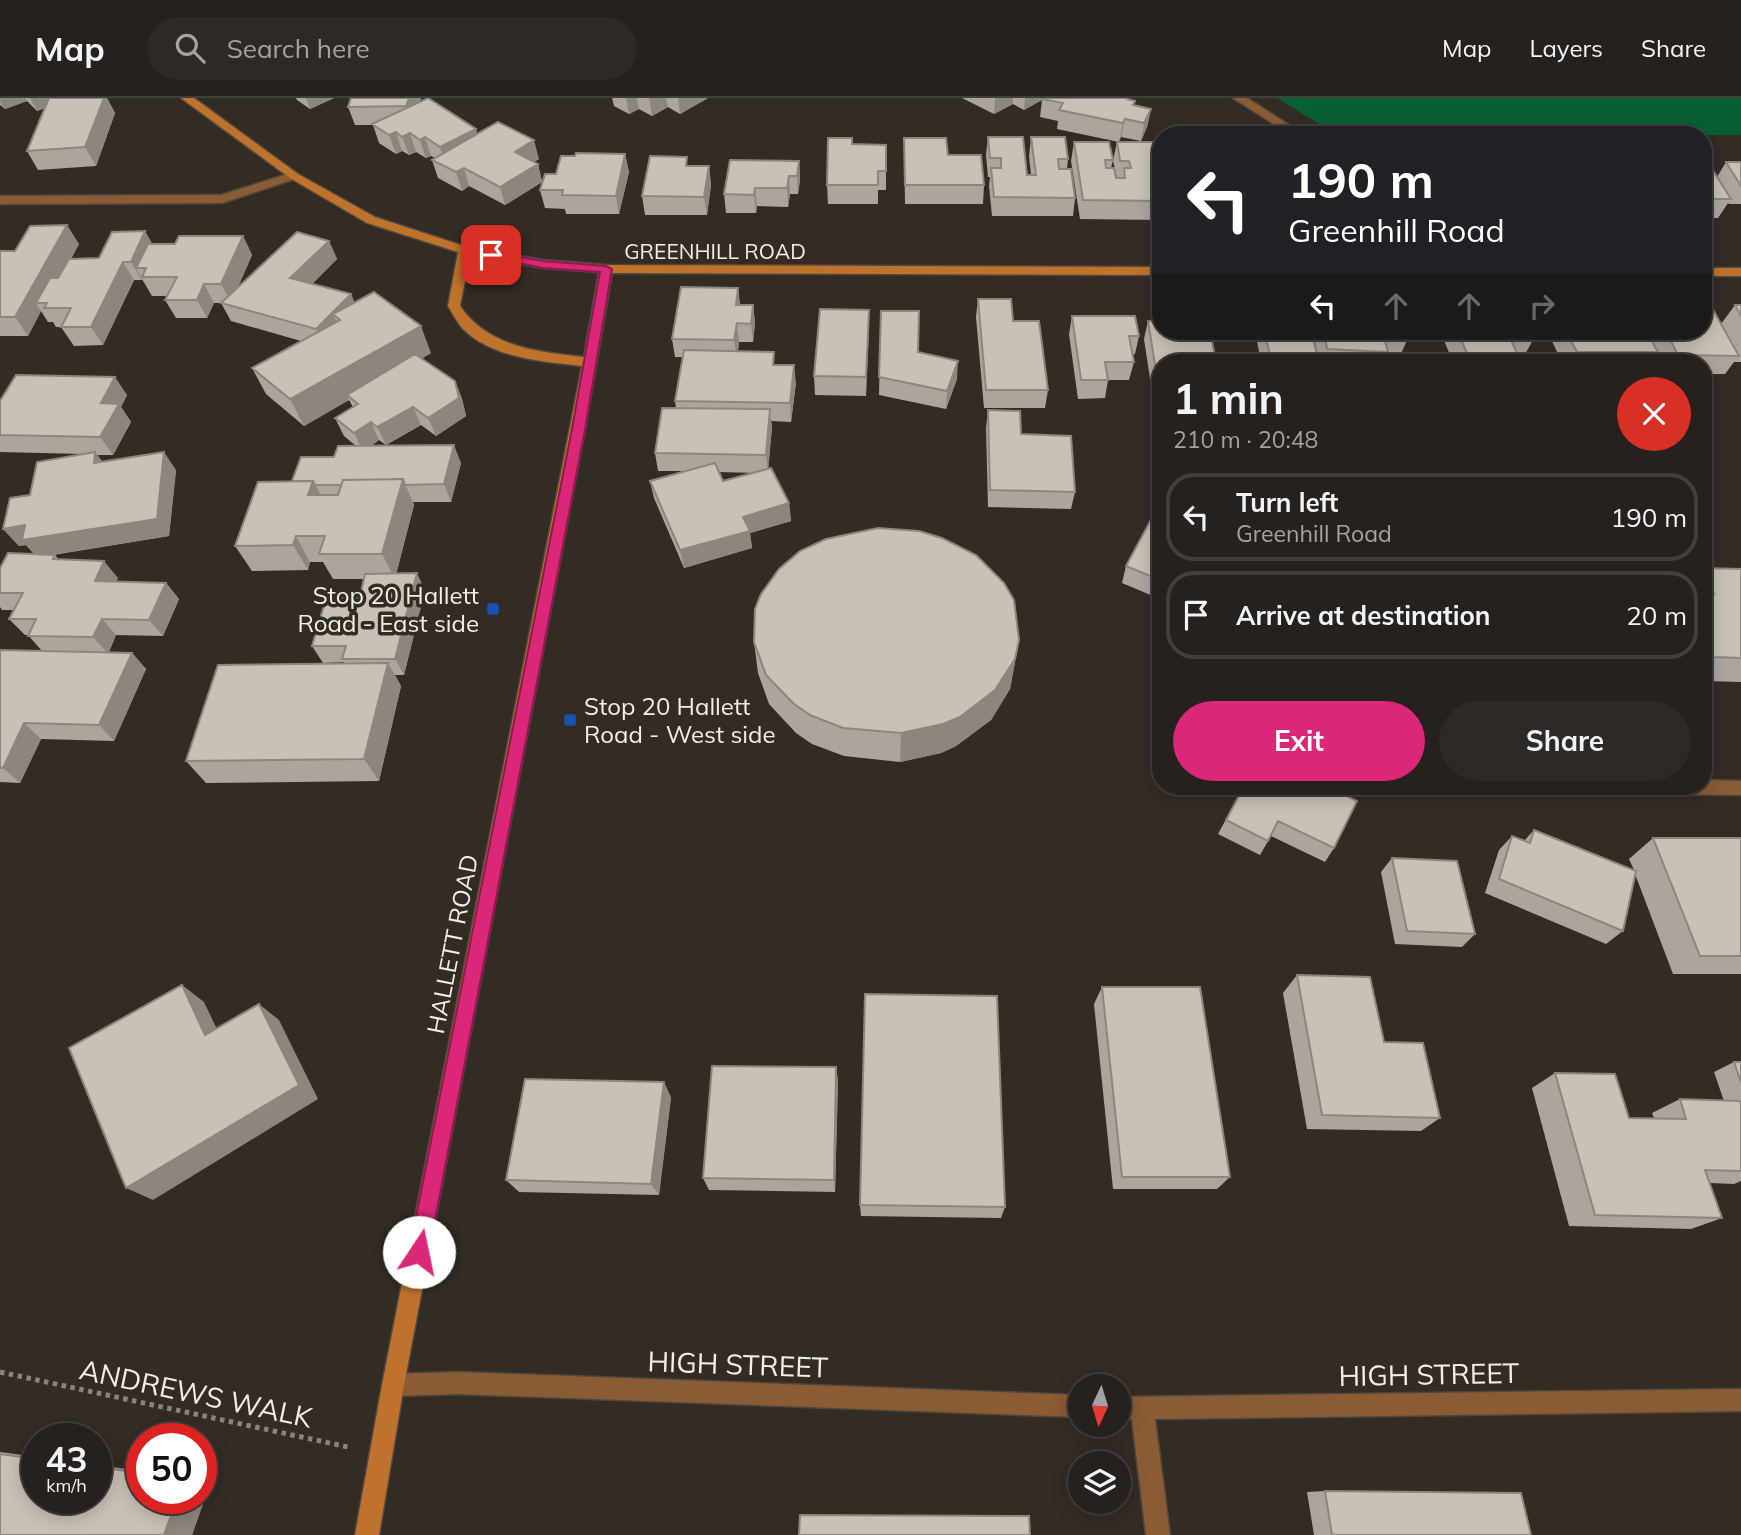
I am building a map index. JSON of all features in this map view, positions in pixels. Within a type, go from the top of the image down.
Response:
[{"type":"main road","name":"GREENHILL ROAD","points":[[187,98],[294,176],[371,220],[465,250],[543,264],[606,269],[1152,271]]},
{"type":"main road","points":[[465,250],[454,306],[469,327],[506,346],[543,358],[589,362]]},
{"type":"main road","name":"HALLETT ROAD","points":[[368,1535],[393,1385],[606,269]]},
{"type":"main road","points":[[1712,272],[1741,272]]},
{"type":"street","points":[[1239,98],[1284,126]]},
{"type":"street","points":[[0,200],[222,199],[294,176]]},
{"type":"street","points":[[1712,788],[1741,788]]},
{"type":"street","name":"HIGH STREET","points":[[393,1385],[458,1383],[1068,1406]]},
{"type":"street","name":"HIGH STREET","points":[[1131,1408],[1741,1399]]},
{"type":"street","points":[[1131,1413],[1158,1535]]},
{"type":"path","name":"ANDREWS WALK","points":[[0,1372],[383,1455]]},
{"type":"green space","points":[[1277,98],[1741,98],[1741,135],[1712,135],[1712,126],[1322,126]]},
{"type":"building","points":[[49,98],[104,98],[85,147],[27,151]]},
{"type":"building","points":[[351,98],[409,98],[406,106],[348,107]]},
{"type":"building","points":[[428,98],[476,129],[440,147],[425,137],[420,140],[410,133],[402,137],[396,132],[389,135],[372,124]]},
{"type":"building","points":[[1043,98],[1127,98],[1135,101],[1133,105],[1151,109],[1144,123],[1125,119],[1123,123],[1059,110],[1063,103]]},
{"type":"building","points":[[498,122],[534,140],[515,152],[538,164],[500,187],[464,168],[456,172],[432,160]]},
{"type":"building","points":[[988,137],[1023,137],[1027,175],[1036,175],[1031,137],[1065,137],[1068,159],[1058,159],[1059,169],[1071,169],[1075,198],[994,197],[991,168],[1001,168],[1001,158],[990,158]]},
{"type":"building","points":[[828,138],[852,138],[852,144],[886,145],[886,171],[878,171],[878,185],[827,185]]},
{"type":"building","points":[[904,138],[946,138],[948,155],[981,155],[984,185],[905,185]]},
{"type":"building","points":[[1074,142],[1109,142],[1113,160],[1105,160],[1106,168],[1114,168],[1116,178],[1125,178],[1124,168],[1131,168],[1129,161],[1120,161],[1117,142],[1152,142],[1152,201],[1083,200]]},
{"type":"building","points":[[576,153],[625,154],[616,196],[562,195],[563,190],[540,190],[545,174],[556,174],[561,156],[575,156]]},
{"type":"building","points":[[650,156],[687,157],[686,166],[709,166],[704,197],[642,196]]},
{"type":"building","points":[[730,160],[799,161],[797,176],[789,176],[787,188],[755,188],[754,195],[724,194]]},
{"type":"building","points":[[1726,162],[1741,162],[1741,186]]},
{"type":"building","points":[[1712,169],[1731,199],[1712,199]]},
{"type":"building","points":[[67,225],[15,317],[0,317],[0,251],[15,251],[30,226]]},
{"type":"building","points":[[145,231],[131,262],[123,262],[91,327],[61,327],[71,308],[44,308],[47,303],[36,303],[50,278],[58,278],[69,259],[99,258],[112,232]]},
{"type":"building","points":[[297,232],[329,241],[290,278],[351,294],[316,329],[221,303]]},
{"type":"building","points":[[179,236],[243,236],[221,284],[204,284],[197,300],[165,300],[177,277],[142,277],[146,268],[136,268],[148,244],[175,244]]},
{"type":"building","points":[[681,287],[738,288],[736,305],[753,305],[751,324],[737,323],[734,340],[672,339]]},
{"type":"building","points":[[374,292],[421,326],[290,399],[252,368],[340,320],[333,314]]},
{"type":"building","points":[[978,299],[1011,299],[1013,321],[1039,321],[1048,390],[986,390]]},
{"type":"building","points":[[1735,305],[1741,305],[1741,316]]},
{"type":"building","points":[[1712,308],[1739,356],[1712,354],[1678,354],[1670,340],[1712,340]]},
{"type":"building","points":[[820,309],[869,310],[866,377],[814,376]]},
{"type":"building","points":[[881,311],[919,311],[918,352],[958,361],[947,391],[879,377]]},
{"type":"building","points":[[1072,316],[1135,316],[1139,336],[1129,336],[1134,362],[1105,362],[1108,380],[1081,380]]},
{"type":"building","points":[[1148,321],[1152,321],[1152,340],[1212,340],[1214,354],[1153,354]]},
{"type":"building","points":[[1266,340],[1313,340],[1317,354],[1270,354]]},
{"type":"building","points":[[1326,340],[1385,340],[1388,352],[1327,349]]},
{"type":"building","points":[[1461,340],[1511,340],[1517,354],[1467,354]]},
{"type":"building","points":[[1571,340],[1651,340],[1658,352],[1577,352]]},
{"type":"building","points":[[684,350],[774,352],[773,365],[794,365],[790,403],[675,401]]},
{"type":"building","points":[[415,354],[455,381],[459,398],[428,418],[413,407],[377,427],[371,422],[354,433],[335,418],[358,404],[347,395]]},
{"type":"building","points":[[16,375],[115,377],[101,403],[119,404],[100,437],[0,435],[0,401]]},
{"type":"building","points":[[662,408],[770,409],[766,455],[655,453]]},
{"type":"building","points":[[988,410],[1020,411],[1021,434],[1071,436],[1075,492],[990,490]]},
{"type":"building","points":[[454,445],[444,484],[405,485],[403,479],[343,480],[341,485],[315,485],[313,481],[292,481],[301,457],[334,457],[338,446]]},
{"type":"building","points":[[95,452],[94,463],[164,452],[157,519],[22,540],[25,525],[3,529],[10,498],[30,495],[37,462]]},
{"type":"building","points":[[715,463],[723,481],[771,468],[789,503],[743,517],[750,531],[680,550],[650,481]]},
{"type":"building","points":[[403,479],[382,554],[319,554],[325,536],[296,536],[293,545],[235,546],[258,482],[313,481],[308,495],[338,495],[343,480]]},
{"type":"building","points":[[1152,518],[1152,577],[1126,566]]},
{"type":"building","points":[[878,528],[919,531],[942,538],[976,555],[1004,583],[1014,600],[1019,640],[1015,659],[995,690],[960,717],[943,724],[901,733],[843,728],[810,715],[794,704],[766,675],[754,642],[755,609],[761,594],[779,569],[800,551],[826,539]]},
{"type":"building","points":[[8,553],[55,555],[53,559],[104,561],[95,581],[166,583],[149,620],[102,619],[93,637],[28,636],[36,619],[9,619],[23,593],[0,593],[0,568]]},
{"type":"building","points":[[1712,568],[1741,569],[1741,658],[1714,657],[1712,652]]},
{"type":"building","points":[[417,573],[395,659],[342,659],[346,646],[312,646],[328,592],[361,592],[365,574]]},
{"type":"building","points":[[0,650],[132,653],[99,725],[24,723],[3,768],[0,768]]},
{"type":"building","points":[[388,663],[364,759],[186,761],[218,665]]},
{"type":"building","points":[[1239,795],[1344,795],[1357,801],[1334,848],[1278,821],[1268,841],[1226,820]]},
{"type":"building","points":[[1534,830],[1636,871],[1623,931],[1499,879],[1512,836],[1530,843]]},
{"type":"building","points":[[1653,838],[1741,838],[1741,956],[1700,956]]},
{"type":"building","points":[[1392,858],[1457,861],[1475,934],[1407,931]]},
{"type":"building","points":[[1297,975],[1370,977],[1384,1042],[1423,1043],[1440,1118],[1322,1115]]},
{"type":"building","points":[[182,985],[205,1035],[259,1004],[299,1085],[126,1188],[69,1048]]},
{"type":"building","points":[[1102,987],[1200,987],[1230,1177],[1122,1177]]},
{"type":"building","points":[[865,994],[997,996],[1005,1207],[860,1205]]},
{"type":"building","points":[[1734,1062],[1741,1062],[1741,1082]]},
{"type":"building","points":[[712,1066],[836,1067],[834,1180],[703,1178]]},
{"type":"building","points":[[1555,1073],[1615,1074],[1629,1118],[1686,1119],[1680,1099],[1740,1101],[1741,1171],[1705,1170],[1722,1218],[1595,1215]]},
{"type":"building","points":[[525,1079],[664,1082],[651,1184],[506,1180]]},
{"type":"building","points":[[0,1454],[21,1457],[21,1514],[112,1514],[112,1469],[126,1471],[126,1514],[171,1514],[164,1535],[0,1535]]},
{"type":"building","points":[[1325,1491],[1521,1493],[1531,1535],[1332,1535]]},
{"type":"building","points":[[800,1515],[1029,1516],[1030,1535],[799,1535]]},
{"type":"place","name":"Stop 20 Hallett Road - East side","points":[[493,609]]},
{"type":"place","name":"Stop 20 Hallett Road - West side","points":[[570,720]]},
{"type":"route","points":[[419,1252],[578,429],[606,269],[543,264],[491,255]]}]
